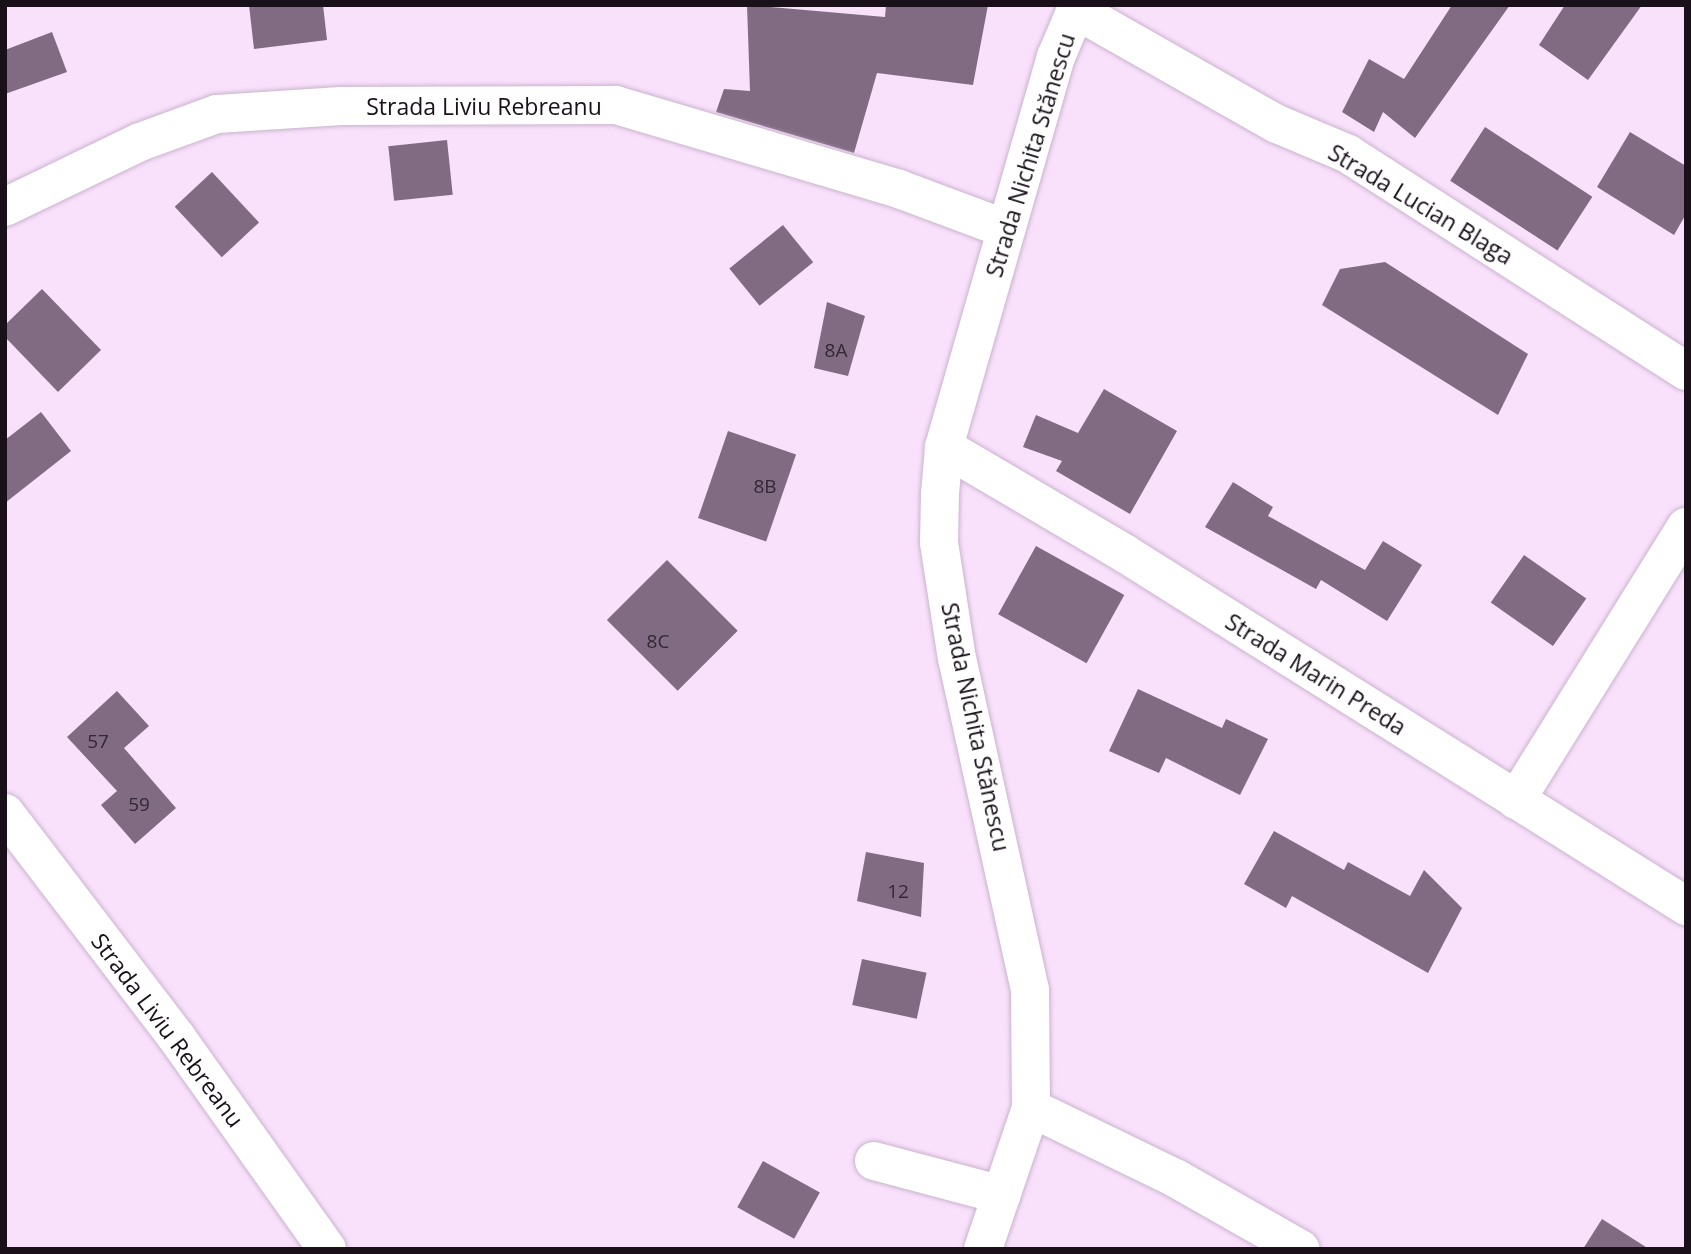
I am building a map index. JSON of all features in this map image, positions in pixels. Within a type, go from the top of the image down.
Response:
[{"type":"street","name":"Strada Nichita Stănescu","points":[[983,1249],[1031,1108],[1030,990],[1003,850],[957,659],[939,543],[944,447],[1006,229],[1077,8]]},
{"type":"street","name":"Strada Lucian Blaga","points":[[1077,8],[1277,124],[1348,154],[1686,371]]},
{"type":"street","name":"Strada Liviu Rebreanu","points":[[5,207],[140,142],[217,114],[341,106],[616,105],[899,189],[1006,229]]},
{"type":"street","name":"Strada Marin Preda","points":[[944,447],[1124,553],[1686,906]]},
{"type":"street","points":[[1516,800],[1686,527]]},
{"type":"street","name":"Strada Liviu Rebreanu","points":[[5,813],[177,1038],[327,1249]]},
{"type":"street","points":[[1031,1108],[1177,1180],[1300,1249]]},
{"type":"street","points":[[874,1161],[1002,1195]]},
{"type":"building","points":[[249,5],[323,5],[327,40],[254,49]]},
{"type":"building","points":[[747,5],[885,17],[886,5],[988,5],[973,85],[877,73],[854,153],[716,112],[724,89],[750,91]]},
{"type":"building","points":[[1452,5],[1510,5],[1415,138],[1383,112],[1374,132],[1342,112],[1369,59],[1404,79]]},
{"type":"building","points":[[1565,5],[1642,5],[1588,80],[1539,45]]},
{"type":"building","points":[[52,32],[67,72],[5,94],[5,50]]},
{"type":"building","points":[[1485,127],[1592,197],[1557,250],[1450,181]]},
{"type":"building","points":[[1630,132],[1686,166],[1686,214],[1674,235],[1597,187]]},
{"type":"building","points":[[447,140],[453,195],[394,201],[388,146]]},
{"type":"building","points":[[212,172],[259,222],[222,257],[175,207]]},
{"type":"building","points":[[783,225],[813,262],[760,306],[729,268]]},
{"type":"building","points":[[1385,262],[1528,354],[1498,415],[1322,305],[1340,269]]},
{"type":"building","points":[[42,289],[101,350],[58,392],[5,337],[5,325]]},
{"type":"building","points":[[827,302],[865,316],[848,376],[814,368]]},
{"type":"building","points":[[1104,389],[1177,431],[1130,514],[1056,471],[1062,461],[1023,447],[1036,415],[1078,433]]},
{"type":"building","points":[[41,412],[71,451],[5,503],[5,440]]},
{"type":"building","points":[[728,431],[796,454],[766,541],[698,518]]},
{"type":"building","points":[[1233,482],[1273,507],[1268,516],[1365,570],[1383,541],[1422,565],[1387,621],[1321,580],[1316,589],[1205,527]]},
{"type":"building","points":[[1036,546],[1124,595],[1087,663],[998,614]]},
{"type":"building","points":[[1524,555],[1586,599],[1553,646],[1491,603]]},
{"type":"building","points":[[667,560],[738,631],[678,691],[607,620]]},
{"type":"building","points":[[1138,689],[1222,728],[1226,719],[1268,739],[1240,795],[1166,758],[1159,773],[1109,751]]},
{"type":"building","points":[[117,691],[149,726],[124,748],[176,808],[135,844],[101,805],[117,791],[67,737]]},
{"type":"building","points":[[1274,831],[1344,870],[1348,862],[1410,896],[1424,870],[1462,908],[1428,973],[1292,896],[1286,908],[1244,884]]},
{"type":"building","points":[[866,852],[924,863],[921,917],[857,901]]},
{"type":"building","points":[[862,959],[927,973],[917,1019],[852,1005]]},
{"type":"building","points":[[763,1161],[820,1193],[794,1239],[737,1207]]},
{"type":"building","points":[[1602,1219],[1649,1249],[1583,1249]]}]
